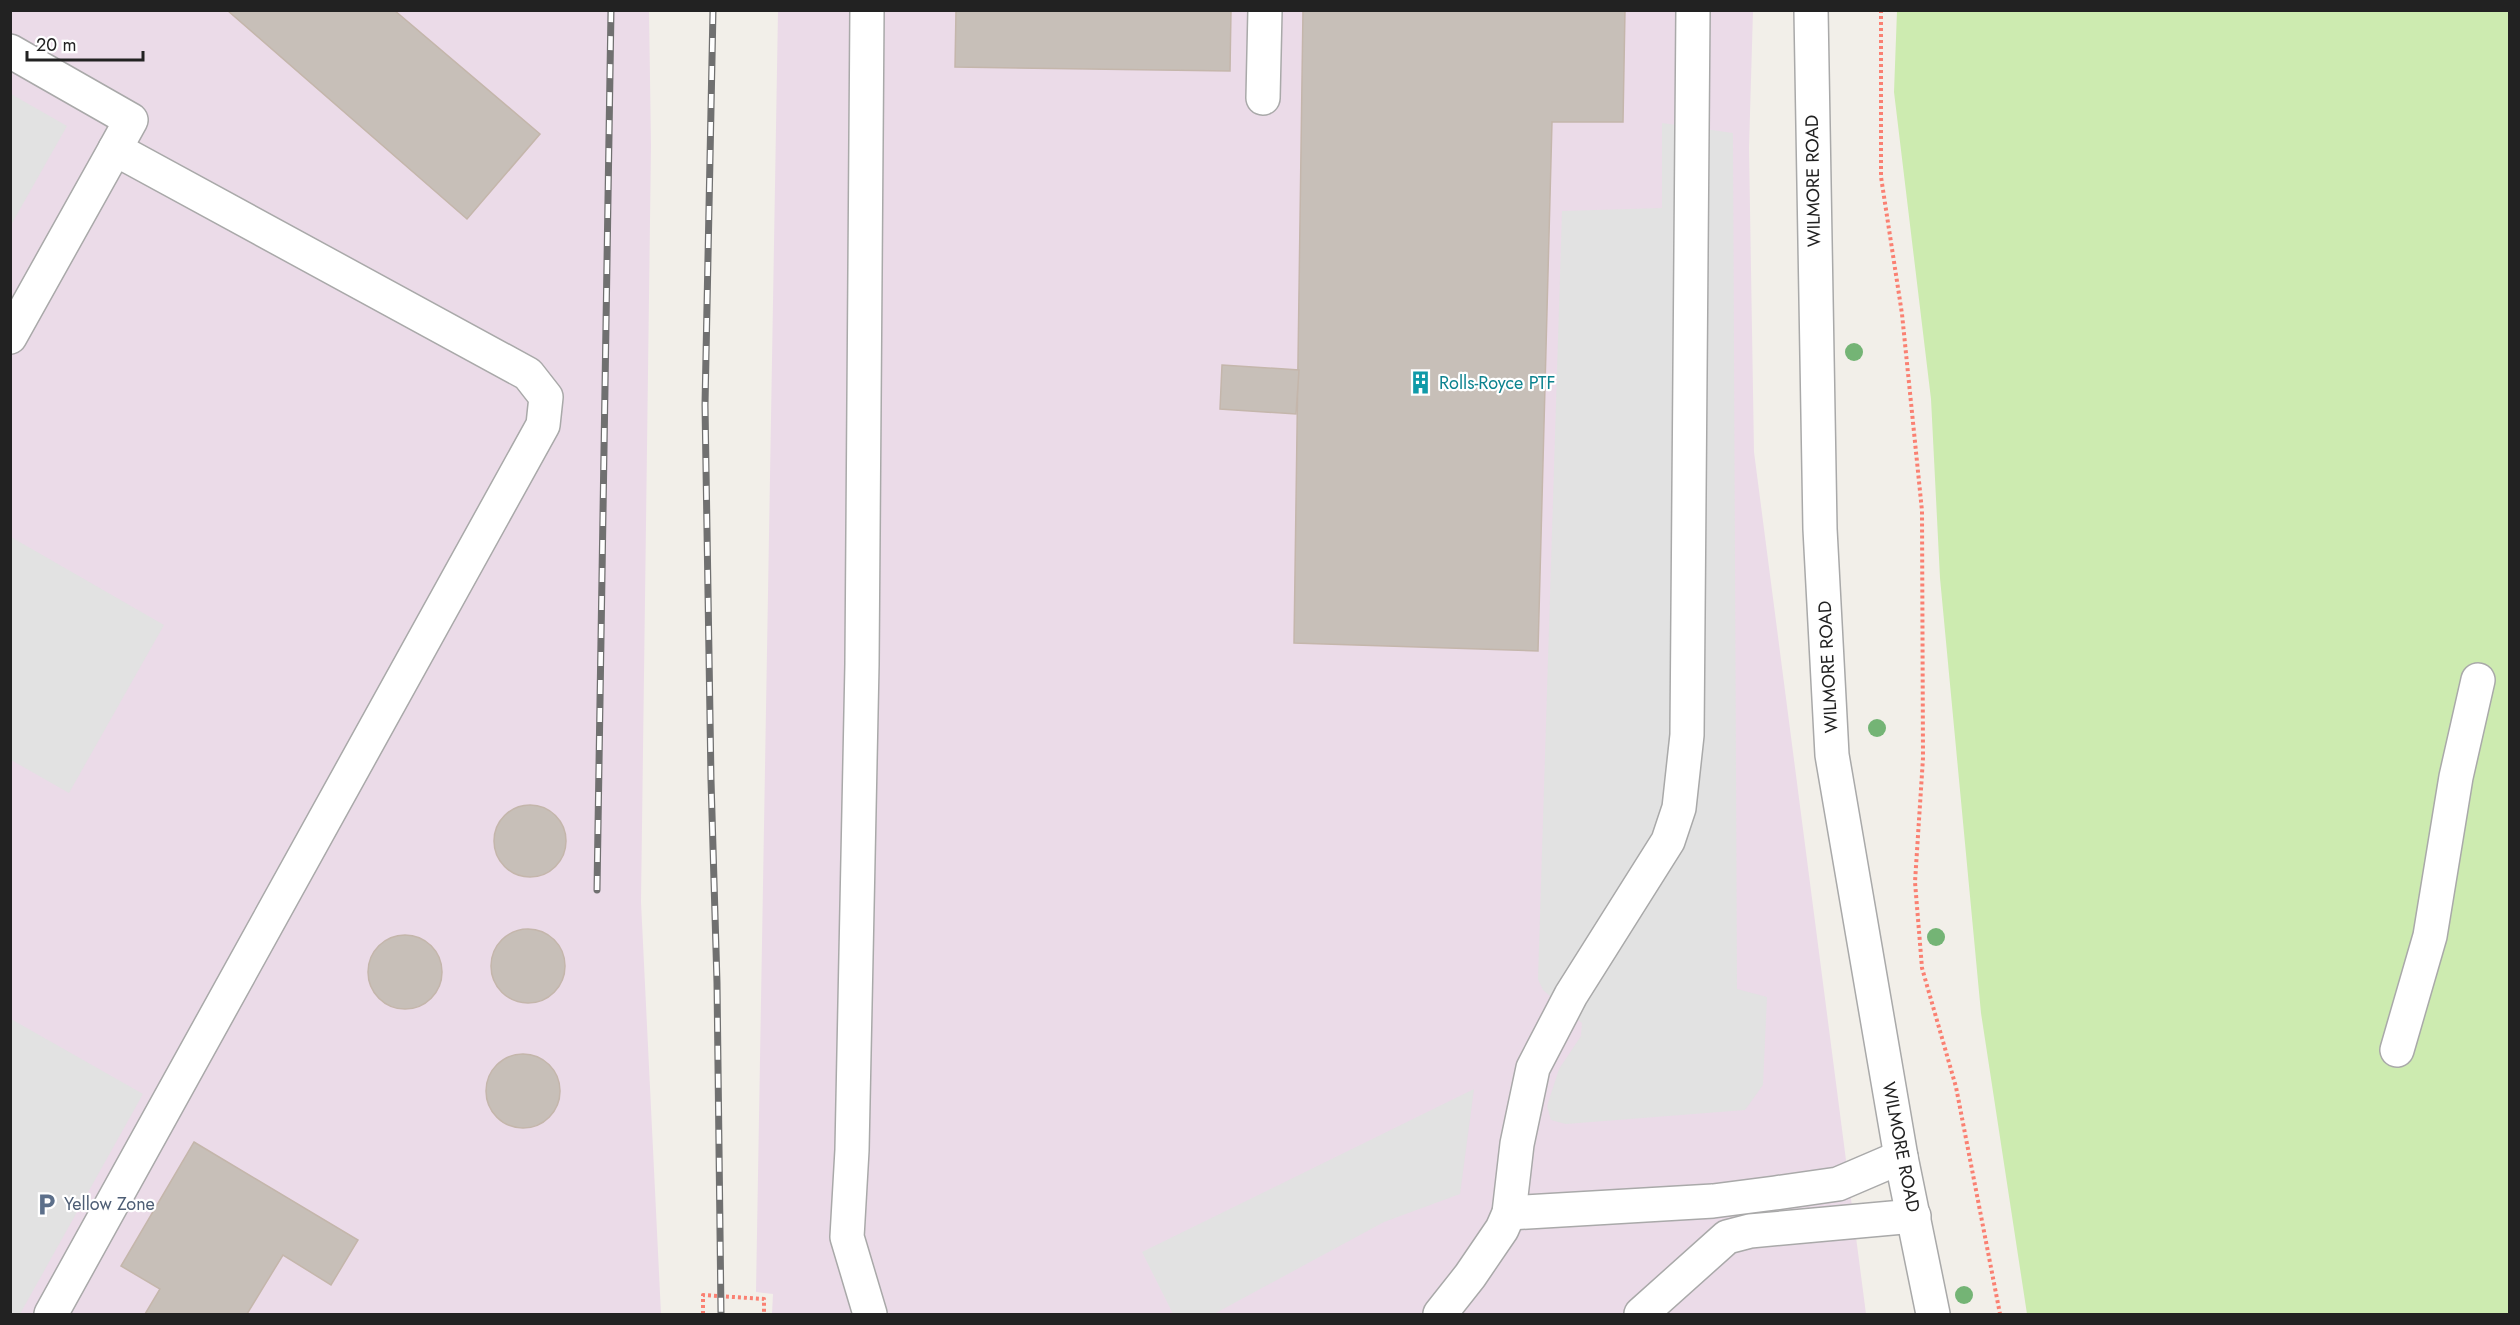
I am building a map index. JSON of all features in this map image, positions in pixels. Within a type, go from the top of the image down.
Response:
[{"type":"street","points":[[867,10],[862,664],[852,1150],[847,1237],[870,1314]]},
{"type":"street","points":[[1263,98],[1264,10]]},
{"type":"street","points":[[1440,1314],[1470,1276],[1502,1229],[1509,1213],[1517,1144],[1533,1068],[1570,995],[1668,841],[1679,807],[1687,735],[1689,639],[1693,10]]},
{"type":"street","name":"WILMORE ROAD","points":[[1811,10],[1820,529],[1832,755],[1902,1157],[1934,1314]]},
{"type":"street","points":[[10,51],[131,120],[10,337]]},
{"type":"street","points":[[51,1314],[543,425],[546,398],[528,374],[115,149]]},
{"type":"street","points":[[2397,1050],[2430,936],[2456,777],[2478,680]]},
{"type":"street","points":[[1509,1213],[1713,1201],[1775,1193],[1838,1184],[1902,1157]]},
{"type":"street","points":[[1641,1314],[1727,1237],[1750,1231],[1914,1216]]},
{"type":"path","points":[[1881,10],[1881,177],[1902,314],[1922,511],[1923,758],[1915,882],[1922,968],[1956,1087],[2001,1314]]},
{"type":"path","points":[[702,1314],[703,1295],[764,1299],[764,1314]]},
{"type":"shaded area","points":[[10,11],[649,11],[651,146],[641,902],[661,1314],[11,1314]]},
{"type":"shaded area","points":[[778,11],[1753,11],[1749,148],[1754,452],[1866,1314],[772,1314],[773,1294],[756,1292]]},
{"type":"shaded area","points":[[11,94],[67,126],[11,225]]},
{"type":"shaded area","points":[[1662,123],[1733,133],[1737,989],[1767,997],[1763,1085],[1745,1110],[1566,1124],[1551,1120],[1547,1106],[1559,1069],[1581,1036],[1582,1023],[1543,990],[1538,979],[1562,211],[1662,208]]},
{"type":"shaded area","points":[[11,537],[164,625],[69,793],[11,760]]},
{"type":"shaded area","name":"Yellow Zone","points":[[11,1019],[143,1094],[20,1314],[10,1314]]},
{"type":"shaded area","points":[[1474,1089],[1460,1194],[1384,1222],[1214,1314],[1173,1314],[1142,1252]]},
{"type":"green space","points":[[1897,11],[2509,11],[2509,1314],[2027,1314],[1981,1013],[1940,578],[1931,399],[1894,92]]},
{"type":"building","points":[[227,10],[394,10],[540,134],[467,219]]},
{"type":"building","points":[[956,10],[1231,10],[1230,71],[955,67]]},
{"type":"building","name":"Rolls-Royce PTF","points":[[1303,10],[1625,10],[1623,122],[1552,122],[1538,651],[1294,643]]},
{"type":"building","points":[[1222,365],[1299,370],[1296,414],[1220,409]]},
{"type":"building","points":[[530,805],[550,811],[560,821],[566,841],[560,861],[550,871],[530,877],[510,871],[500,861],[494,841],[500,821],[510,811]]},
{"type":"building","points":[[528,929],[542,932],[554,940],[562,952],[565,966],[562,980],[554,992],[542,1000],[528,1003],[514,1000],[502,992],[494,980],[491,966],[494,952],[502,940],[514,932]]},
{"type":"building","points":[[405,935],[419,938],[431,946],[439,958],[442,972],[439,986],[431,998],[419,1006],[405,1009],[391,1006],[379,998],[371,986],[368,972],[371,958],[379,946],[391,938]]},
{"type":"building","points":[[523,1054],[537,1057],[549,1065],[557,1077],[560,1091],[557,1105],[549,1117],[537,1125],[523,1128],[509,1125],[497,1117],[489,1105],[486,1091],[489,1077],[497,1065],[509,1057]]},
{"type":"building","points":[[194,1142],[358,1240],[331,1285],[283,1255],[247,1314],[145,1314],[160,1289],[121,1266]]},
{"type":"railway","points":[[597,890],[611,10]]},
{"type":"railway","points":[[713,10],[705,405],[717,983],[721,1314]]},
{"type":"place","name":"Rolls-Royce PTF","points":[[1421,383]]},
{"type":"place","name":"Yellow Zone","points":[[46,1204]]}]
